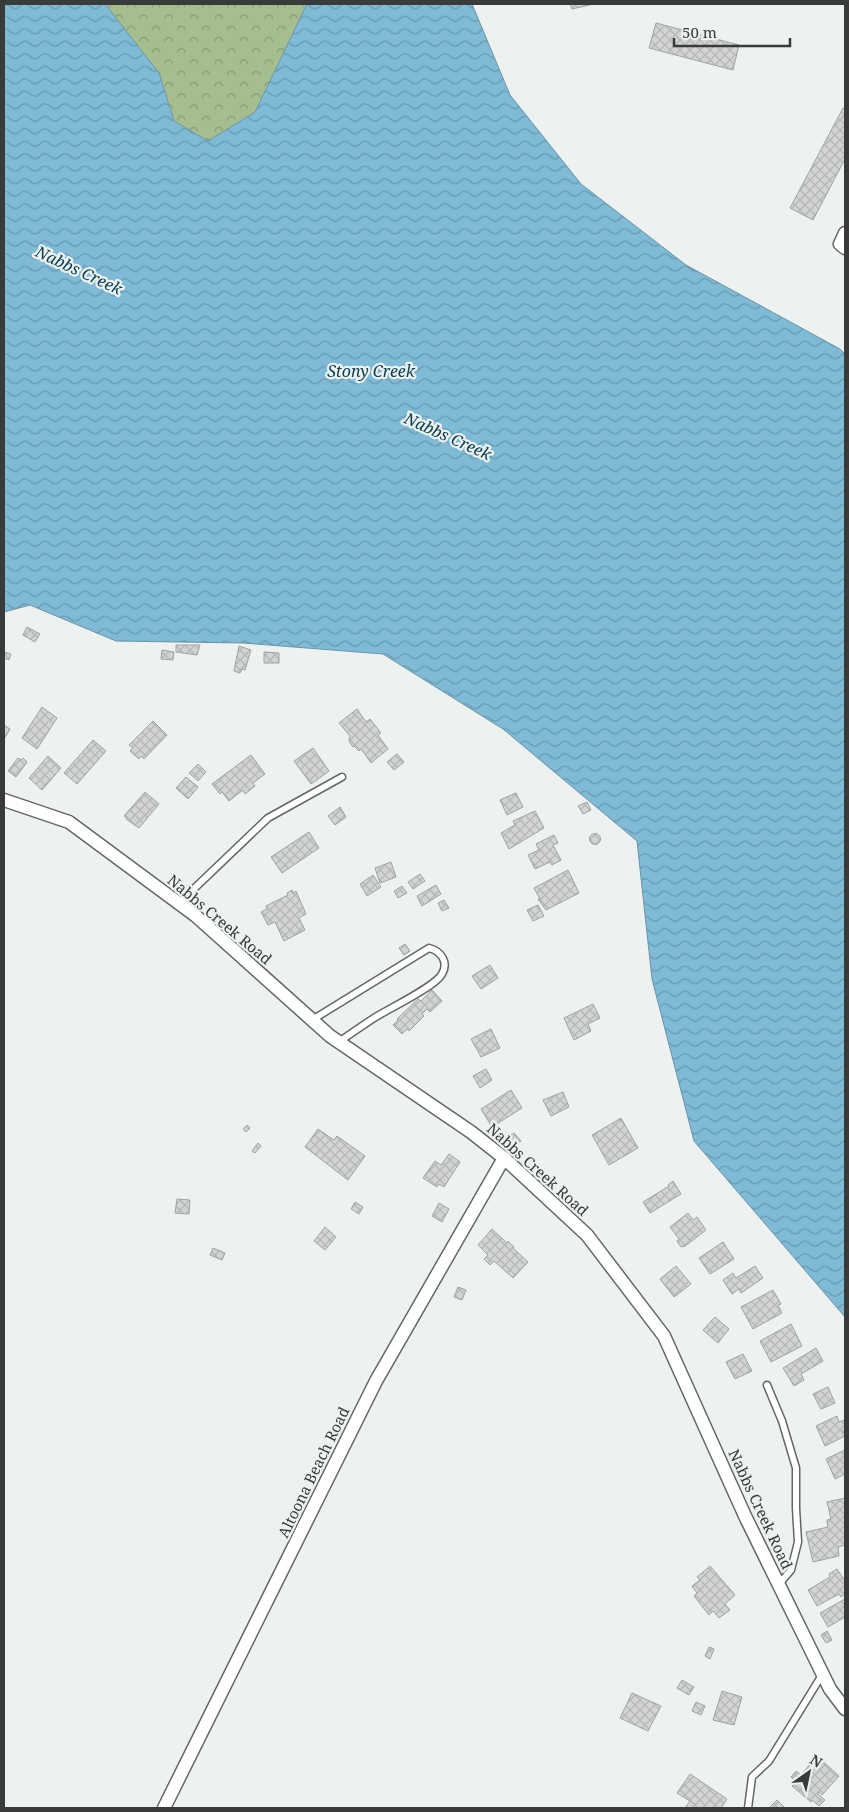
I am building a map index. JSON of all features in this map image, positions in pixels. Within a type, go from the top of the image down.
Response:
[{"type":"street","points":[[845,233],[840,244],[845,248]]},
{"type":"street","name":"Nabbs Creek Road","points":[[4,800],[69,822],[179,903],[339,1042],[472,1132],[504,1158],[587,1236],[664,1336],[778,1584],[830,1689],[845,1709]]},
{"type":"street","name":"Altoona Beach Road","points":[[164,1808],[376,1381],[504,1158]]},
{"type":"lane","points":[[179,903],[268,818],[342,777]]},
{"type":"lane","points":[[312,1020],[429,948],[436,950],[443,956],[442,974],[432,983],[374,1018],[339,1042]]},
{"type":"lane","points":[[767,1384],[782,1421],[796,1468],[798,1542],[791,1570],[778,1584]]},
{"type":"lane","points":[[748,1808],[752,1777],[769,1761],[823,1674]]},
{"type":"green space","points":[[105,4],[307,4],[255,112],[208,141],[174,121],[159,73]]},
{"type":"water","name":"Stony Creek","points":[[4,4],[105,4],[159,73],[174,121],[208,141],[255,112],[307,4],[472,4],[510,95],[581,184],[686,265],[840,349],[845,354],[845,1317],[694,1141],[652,979],[637,841],[503,729],[383,654],[243,643],[116,641],[30,605],[4,612]]},
{"type":"building","points":[[570,4],[594,4],[572,9]]},
{"type":"building","points":[[656,23],[739,45],[733,70],[649,48]]},
{"type":"building","points":[[843,108],[845,109],[845,159],[813,220],[790,208]]},
{"type":"building","points":[[27,627],[40,634],[35,642],[23,635]]},
{"type":"building","points":[[176,645],[200,645],[197,655],[176,652]]},
{"type":"building","points":[[239,646],[251,650],[245,670],[242,669],[240,673],[234,671]]},
{"type":"building","points":[[162,650],[174,652],[173,660],[161,659]]},
{"type":"building","points":[[4,652],[11,654],[9,660],[4,658]]},
{"type":"building","points":[[264,652],[279,653],[279,663],[264,663]]},
{"type":"building","points":[[42,707],[57,718],[37,749],[22,738]]},
{"type":"building","points":[[357,709],[366,722],[370,719],[381,733],[378,735],[388,749],[371,763],[361,749],[359,751],[353,747],[349,741],[350,736],[339,723]]},
{"type":"building","points":[[153,721],[167,735],[144,759],[141,756],[139,759],[130,751],[133,748],[129,745]]},
{"type":"building","points":[[4,725],[10,729],[4,739]]},
{"type":"building","points":[[93,740],[106,751],[77,784],[64,773]]},
{"type":"building","points":[[313,748],[329,771],[311,784],[294,761]]},
{"type":"building","points":[[397,754],[404,762],[394,770],[387,762]]},
{"type":"building","points":[[251,755],[265,774],[253,783],[255,786],[245,794],[243,790],[229,801],[212,784]]},
{"type":"building","points":[[48,756],[61,768],[42,790],[29,778]]},
{"type":"building","points":[[18,758],[21,760],[23,758],[27,762],[16,777],[8,771]]},
{"type":"building","points":[[198,764],[206,772],[198,781],[189,773]]},
{"type":"building","points":[[186,777],[198,787],[188,799],[176,788]]},
{"type":"building","points":[[145,792],[159,804],[139,828],[124,816]]},
{"type":"building","points":[[516,793],[523,807],[507,815],[500,800]]},
{"type":"building","points":[[587,802],[591,810],[583,814],[578,806]]},
{"type":"building","points":[[340,807],[346,817],[335,825],[328,816]]},
{"type":"building","points":[[535,811],[544,828],[509,849],[501,833],[515,825],[513,821]]},
{"type":"building","points":[[309,832],[319,848],[282,873],[271,857]]},
{"type":"building","points":[[595,833],[601,839],[595,845],[589,839]]},
{"type":"building","points":[[554,835],[558,843],[553,845],[561,860],[552,865],[550,862],[535,869],[528,855],[539,850],[536,844]]},
{"type":"building","points":[[391,862],[396,877],[380,883],[375,868]]},
{"type":"building","points":[[568,870],[579,893],[546,910],[538,899],[540,899],[534,888]]},
{"type":"building","points":[[420,874],[425,881],[413,889],[408,882]]},
{"type":"building","points":[[373,875],[381,887],[367,896],[360,884]]},
{"type":"building","points":[[436,885],[441,894],[422,906],[417,896]]},
{"type":"building","points":[[402,886],[407,893],[398,898],[394,891]]},
{"type":"building","points":[[292,890],[293,893],[296,891],[306,914],[299,918],[305,930],[284,941],[275,922],[268,925],[261,912],[267,909],[266,906],[288,895],[287,893]]},
{"type":"building","points":[[444,900],[449,908],[442,911],[438,903]]},
{"type":"building","points":[[538,905],[544,916],[533,921],[527,910]]},
{"type":"building","points":[[405,944],[410,951],[404,955],[399,948]]},
{"type":"building","points":[[490,965],[498,978],[481,989],[472,976]]},
{"type":"building","points":[[432,990],[442,1001],[430,1012],[427,1009],[422,1014],[424,1016],[409,1031],[407,1029],[402,1034],[393,1025],[397,1019],[418,999],[421,1001]]},
{"type":"building","points":[[593,1004],[600,1018],[588,1024],[591,1031],[574,1040],[564,1018]]},
{"type":"building","points":[[491,1029],[500,1048],[481,1057],[471,1039]]},
{"type":"building","points":[[486,1069],[492,1080],[480,1088],[473,1076]]},
{"type":"building","points":[[511,1090],[522,1108],[492,1127],[481,1109]]},
{"type":"building","points":[[563,1092],[569,1107],[551,1116],[543,1100]]},
{"type":"building","points":[[621,1118],[638,1148],[609,1165],[592,1135]]},
{"type":"building","points":[[247,1125],[250,1128],[246,1132],[243,1129]]},
{"type":"building","points":[[318,1129],[334,1140],[337,1136],[365,1156],[348,1180],[305,1147]]},
{"type":"building","points":[[514,1133],[521,1141],[509,1150],[502,1141]]},
{"type":"building","points":[[258,1143],[261,1146],[255,1153],[252,1151]]},
{"type":"building","points":[[449,1154],[460,1162],[444,1187],[439,1184],[437,1187],[423,1178],[435,1161],[441,1165]]},
{"type":"building","points":[[673,1181],[681,1194],[650,1213],[643,1202],[669,1186]]},
{"type":"building","points":[[177,1199],[190,1200],[189,1214],[175,1213]]},
{"type":"building","points":[[355,1202],[363,1207],[359,1214],[351,1209]]},
{"type":"building","points":[[439,1203],[449,1209],[442,1222],[432,1216]]},
{"type":"building","points":[[688,1213],[693,1220],[697,1217],[706,1230],[684,1247],[681,1247],[677,1241],[679,1239],[670,1227]]},
{"type":"building","points":[[325,1227],[336,1237],[325,1250],[314,1241]]},
{"type":"building","points":[[492,1229],[507,1243],[508,1241],[528,1262],[513,1278],[494,1261],[490,1265],[484,1259],[488,1255],[478,1245]]},
{"type":"building","points":[[723,1242],[734,1259],[710,1274],[699,1258]]},
{"type":"building","points":[[213,1248],[225,1253],[222,1260],[210,1255]]},
{"type":"building","points":[[676,1266],[691,1284],[674,1297],[660,1279]]},
{"type":"building","points":[[755,1266],[763,1278],[741,1293],[739,1289],[732,1294],[723,1280],[733,1273],[736,1278]]},
{"type":"building","points":[[458,1287],[466,1290],[462,1300],[454,1297]]},
{"type":"building","points":[[773,1290],[781,1304],[778,1305],[782,1313],[753,1329],[741,1307]]},
{"type":"building","points":[[715,1317],[729,1329],[718,1343],[703,1330]]},
{"type":"building","points":[[791,1324],[802,1346],[771,1362],[760,1341]]},
{"type":"building","points":[[816,1348],[823,1361],[801,1374],[804,1380],[794,1386],[783,1368]]},
{"type":"building","points":[[743,1354],[752,1371],[735,1379],[726,1362]]},
{"type":"building","points":[[828,1387],[835,1403],[821,1409],[813,1394]]},
{"type":"building","points":[[837,1416],[839,1422],[844,1420],[845,1430],[843,1431],[845,1436],[825,1446],[816,1426]]},
{"type":"building","points":[[845,1450],[845,1474],[835,1479],[826,1459]]},
{"type":"building","points":[[845,1498],[845,1545],[838,1547],[839,1556],[813,1562],[806,1532],[828,1527],[827,1520],[831,1519],[827,1502]]},
{"type":"building","points":[[710,1566],[735,1595],[725,1604],[730,1610],[719,1618],[713,1611],[709,1615],[694,1596],[697,1593],[692,1586],[700,1580],[697,1577]]},
{"type":"building","points":[[837,1569],[845,1581],[845,1594],[841,1597],[839,1594],[817,1606],[808,1590],[830,1577],[829,1574]]},
{"type":"building","points":[[845,1599],[845,1617],[828,1627],[820,1613]]},
{"type":"building","points":[[827,1631],[832,1640],[826,1643],[821,1635]]},
{"type":"building","points":[[709,1647],[714,1649],[710,1659],[705,1656]]},
{"type":"building","points":[[682,1680],[694,1687],[689,1695],[677,1688]]},
{"type":"building","points":[[722,1691],[742,1697],[734,1725],[713,1720]]},
{"type":"building","points":[[632,1693],[661,1706],[648,1731],[620,1718]]},
{"type":"building","points":[[696,1702],[705,1706],[701,1715],[692,1711]]},
{"type":"building","points":[[817,1756],[839,1776],[822,1795],[819,1792],[818,1794],[825,1800],[819,1806],[812,1800],[811,1802],[792,1786],[796,1782],[791,1777],[796,1771],[801,1775]]},
{"type":"building","points":[[690,1774],[727,1799],[721,1808],[685,1808],[690,1801],[677,1793]]},
{"type":"building","points":[[777,1800],[785,1808],[769,1808]]},
{"type":"water label","name":"Nabbs Creek","points":[[79,270]]},
{"type":"water label","name":"Nabbs Creek","points":[[448,436]]}]
